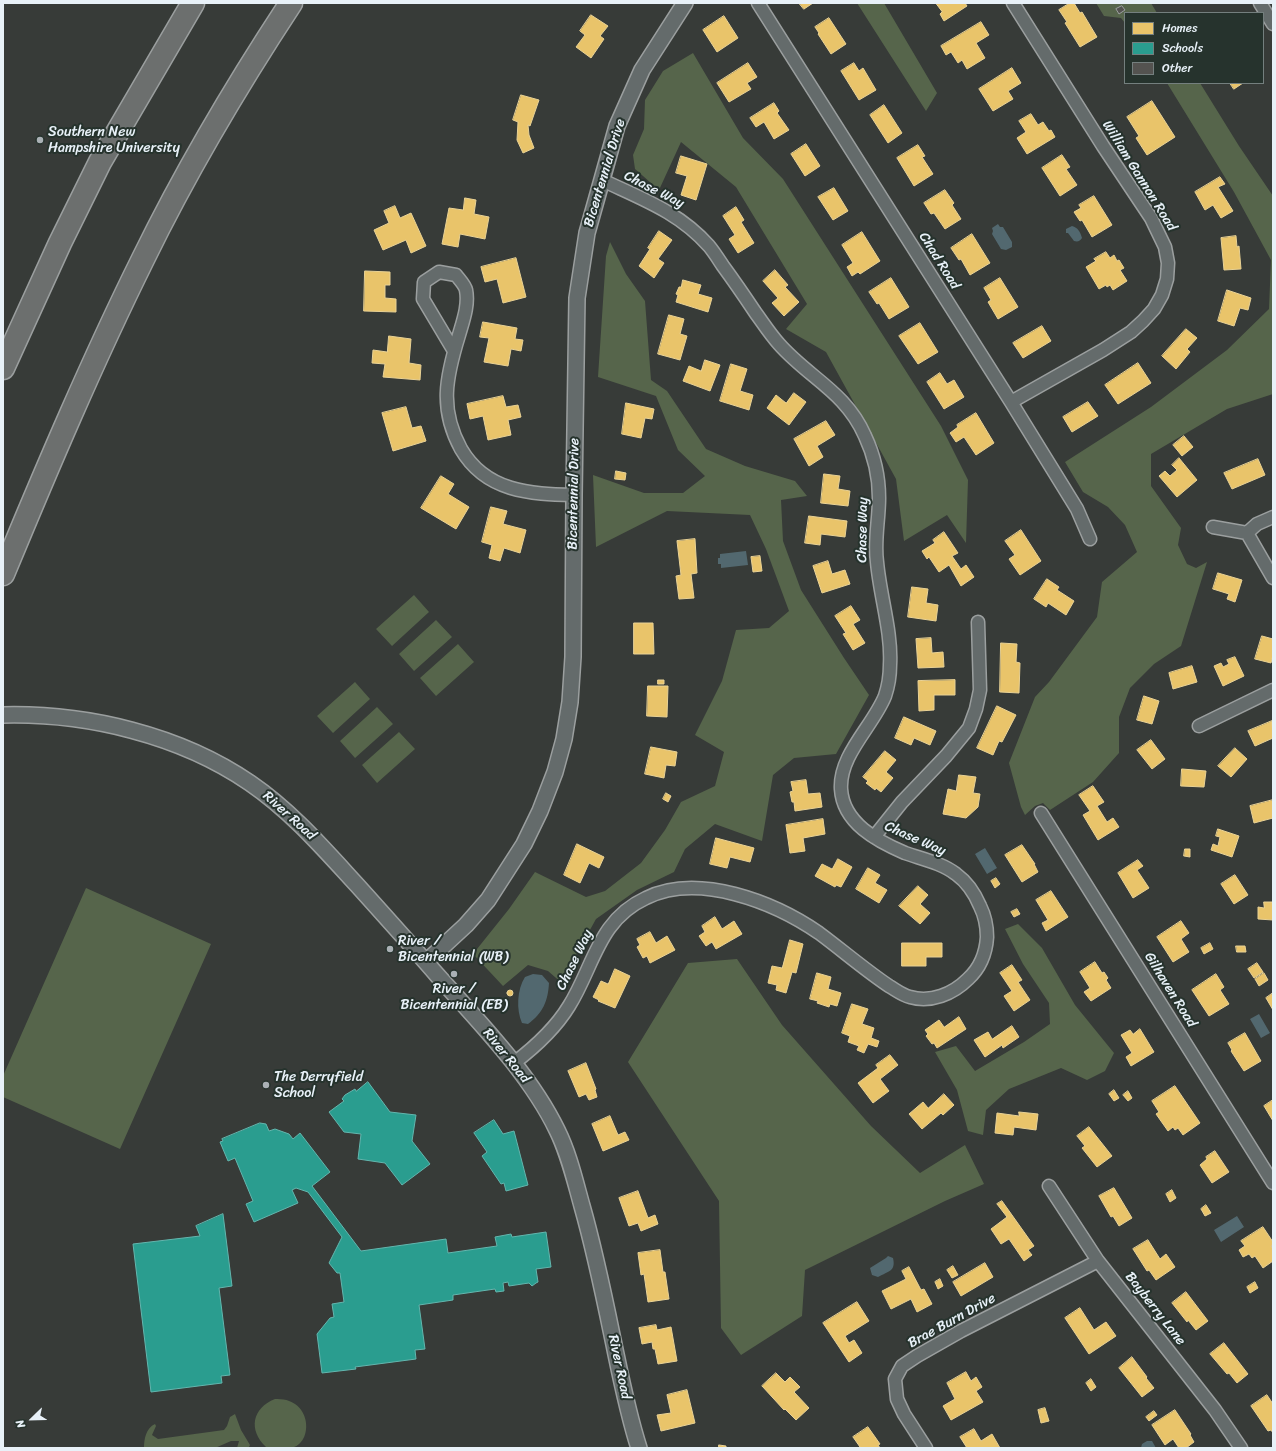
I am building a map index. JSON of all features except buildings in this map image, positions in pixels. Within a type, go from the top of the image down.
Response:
[{"type":"highway","points":[[3,368],[60,243],[100,162],[193,3]]},
{"type":"highway","points":[[3,574],[79,398],[143,259],[226,105],[291,3]]},
{"type":"street","name":"Bicentennial Drive","points":[[426,962],[466,925],[488,900],[524,844],[540,811],[556,772],[564,738],[571,694],[573,657],[577,298],[587,233],[617,126],[642,70],[685,3]]},
{"type":"street","name":"Chad Road","points":[[758,3],[1011,402],[1077,509],[1090,539]]},
{"type":"street","name":"William Gannon Road","points":[[1011,402],[1103,350],[1131,332],[1154,309],[1162,295],[1167,280],[1168,263],[1165,247],[1151,218],[1103,146],[1013,3]]},
{"type":"street","points":[[1260,3],[1273,24]]},
{"type":"street","name":"Chase Way","points":[[514,1064],[548,1033],[560,1019],[570,1004],[608,928],[633,905],[647,897],[663,891],[679,888],[712,890],[743,897],[776,909],[815,931],[871,974],[903,994],[914,998],[929,1000],[944,995],[958,987],[972,976],[981,962],[986,947],[987,930],[984,914],[977,899],[968,886],[956,874],[943,867],[900,851],[874,837],[853,821],[844,806],[840,788],[843,771],[857,741],[875,715],[886,693],[890,665],[889,646],[876,555],[879,499],[878,482],[871,450],[865,435],[851,412],[837,394],[788,354],[774,339],[705,242],[686,224],[671,213],[602,180]]},
{"type":"street","points":[[454,351],[423,299],[424,282],[439,272],[456,275],[466,289],[467,306],[454,351],[446,390],[446,407],[450,423],[455,438],[464,453],[474,466],[486,476],[515,490],[538,494],[574,495]]},
{"type":"street","points":[[1213,527],[1247,533],[1258,524],[1273,517]]},
{"type":"street","points":[[1247,533],[1273,578]]},
{"type":"street","points":[[874,837],[902,802],[946,756],[969,728],[976,709],[980,690],[978,622]]},
{"type":"street","points":[[1199,726],[1273,690]]},
{"type":"street","name":"River Road","points":[[9,715],[69,718],[114,726],[147,734],[189,750],[219,764],[248,782],[291,816],[310,834],[426,962],[514,1064],[544,1107],[558,1131],[567,1156],[590,1236],[624,1392],[639,1448]]},
{"type":"street","name":"Gilhaven Road","points":[[1041,812],[1273,1183]]},
{"type":"street","name":"Bayberry Lane","points":[[1049,1186],[1098,1261],[1215,1410],[1241,1448]]},
{"type":"street","name":"Brae Burn Drive","points":[[926,1448],[904,1414],[897,1399],[895,1379],[902,1366],[961,1331],[1098,1261]]},
{"type":"green space","points":[[857,3],[884,3],[937,93],[926,111]]},
{"type":"green space","points":[[1096,3],[1151,3],[1156,12],[1124,12],[1124,22],[1121,18],[1104,16]]},
{"type":"green space","points":[[693,53],[743,138],[783,179],[941,426],[968,480],[966,543],[947,515],[904,541],[896,479],[826,352],[786,329],[807,304],[736,187],[681,142],[659,190],[635,169],[633,155],[644,129],[645,100],[663,71]]},
{"type":"green space","points":[[1168,84],[1201,84],[1239,146],[1273,196],[1273,394],[1227,409],[1151,454],[1151,486],[1181,528],[1178,545],[1187,564],[1196,568],[1207,562],[1181,646],[1154,664],[1130,688],[1119,717],[1119,753],[1093,782],[1050,810],[1043,803],[1035,806],[1025,815],[1021,807],[1009,763],[1035,697],[1049,682],[1097,617],[1102,582],[1137,552],[1125,525],[1108,507],[1083,492],[1065,462],[1151,407],[1227,350],[1269,309],[1271,260],[1234,192]]},
{"type":"green space","points":[[610,242],[626,274],[645,301],[651,380],[667,391],[706,449],[745,466],[795,481],[807,496],[781,500],[783,541],[801,590],[869,695],[836,754],[794,758],[773,775],[762,841],[715,824],[685,849],[674,872],[637,890],[596,919],[570,966],[563,984],[548,971],[528,965],[503,986],[473,954],[509,909],[535,872],[586,897],[605,891],[641,863],[665,830],[681,802],[715,786],[724,752],[695,735],[722,681],[736,630],[769,628],[789,611],[766,549],[750,515],[667,511],[596,547],[593,475],[644,493],[683,493],[705,476],[678,450],[656,396],[598,377],[606,256]]},
{"type":"green space","points":[[414,595],[429,612],[392,646],[376,629]]},
{"type":"green space","points":[[436,620],[452,637],[414,671],[399,654]]},
{"type":"green space","points":[[458,644],[474,662],[436,696],[420,678]]},
{"type":"green space","points":[[355,682],[370,699],[333,733],[317,716]]},
{"type":"green space","points":[[377,707],[393,724],[355,758],[340,741]]},
{"type":"green space","points":[[399,732],[415,749],[377,783],[362,765]]},
{"type":"green space","points":[[86,888],[211,944],[120,1149],[3,1097],[3,1076]]},
{"type":"green space","points":[[1018,924],[1042,948],[1075,1005],[1114,1053],[1105,1071],[1087,1080],[1061,1068],[1009,1089],[986,1110],[983,1135],[968,1131],[957,1090],[935,1052],[956,1046],[975,1071],[1024,1042],[1050,1024],[1049,1003],[1023,964],[1005,929]]},
{"type":"green space","points":[[737,959],[782,1025],[871,1126],[920,1173],[965,1145],[984,1184],[945,1201],[805,1270],[802,1316],[741,1355],[721,1328],[719,1201],[628,1062],[688,963]]},
{"type":"green space","points":[[275,1399],[288,1400],[297,1405],[303,1413],[306,1421],[304,1438],[298,1445],[291,1448],[266,1447],[257,1434],[255,1420],[257,1414],[267,1403]]},
{"type":"green space","points":[[235,1414],[241,1430],[250,1445],[249,1447],[237,1448],[239,1441],[231,1441],[215,1448],[144,1448],[145,1438],[149,1428],[155,1424],[156,1426],[152,1435],[158,1439],[224,1430],[230,1417]]},
{"type":"water","points":[[998,224],[1000,227],[1003,227],[1012,242],[1012,247],[1006,250],[1001,249],[992,234],[992,228]]},
{"type":"water","points":[[1072,226],[1080,233],[1082,238],[1079,241],[1074,241],[1068,233],[1066,233],[1066,229]]},
{"type":"water","points":[[746,551],[748,565],[721,568],[721,564],[718,564],[720,554]]},
{"type":"water","points":[[985,848],[997,868],[987,874],[975,854]]},
{"type":"water","points":[[533,974],[542,975],[549,983],[544,1006],[528,1024],[522,1023],[518,1000],[522,982],[525,977]]},
{"type":"water","points":[[1259,1014],[1270,1033],[1261,1038],[1250,1019]]},
{"type":"water","points":[[1237,1216],[1244,1227],[1221,1242],[1214,1230]]},
{"type":"water","points":[[888,1256],[893,1258],[894,1262],[891,1270],[878,1277],[872,1275],[870,1268]]},
{"type":"water","points":[[1147,1441],[1152,1441],[1156,1448],[1141,1448],[1142,1444]]},
{"type":"place","name":"Southern New Hampshire University","points":[[40,140]]},
{"type":"place","name":"River / Bicentennial (WB)","points":[[390,949]]},
{"type":"place","name":"River / Bicentennial (EB)","points":[[454,974]]},
{"type":"place","name":"The Derryfield School","points":[[266,1085]]}]
